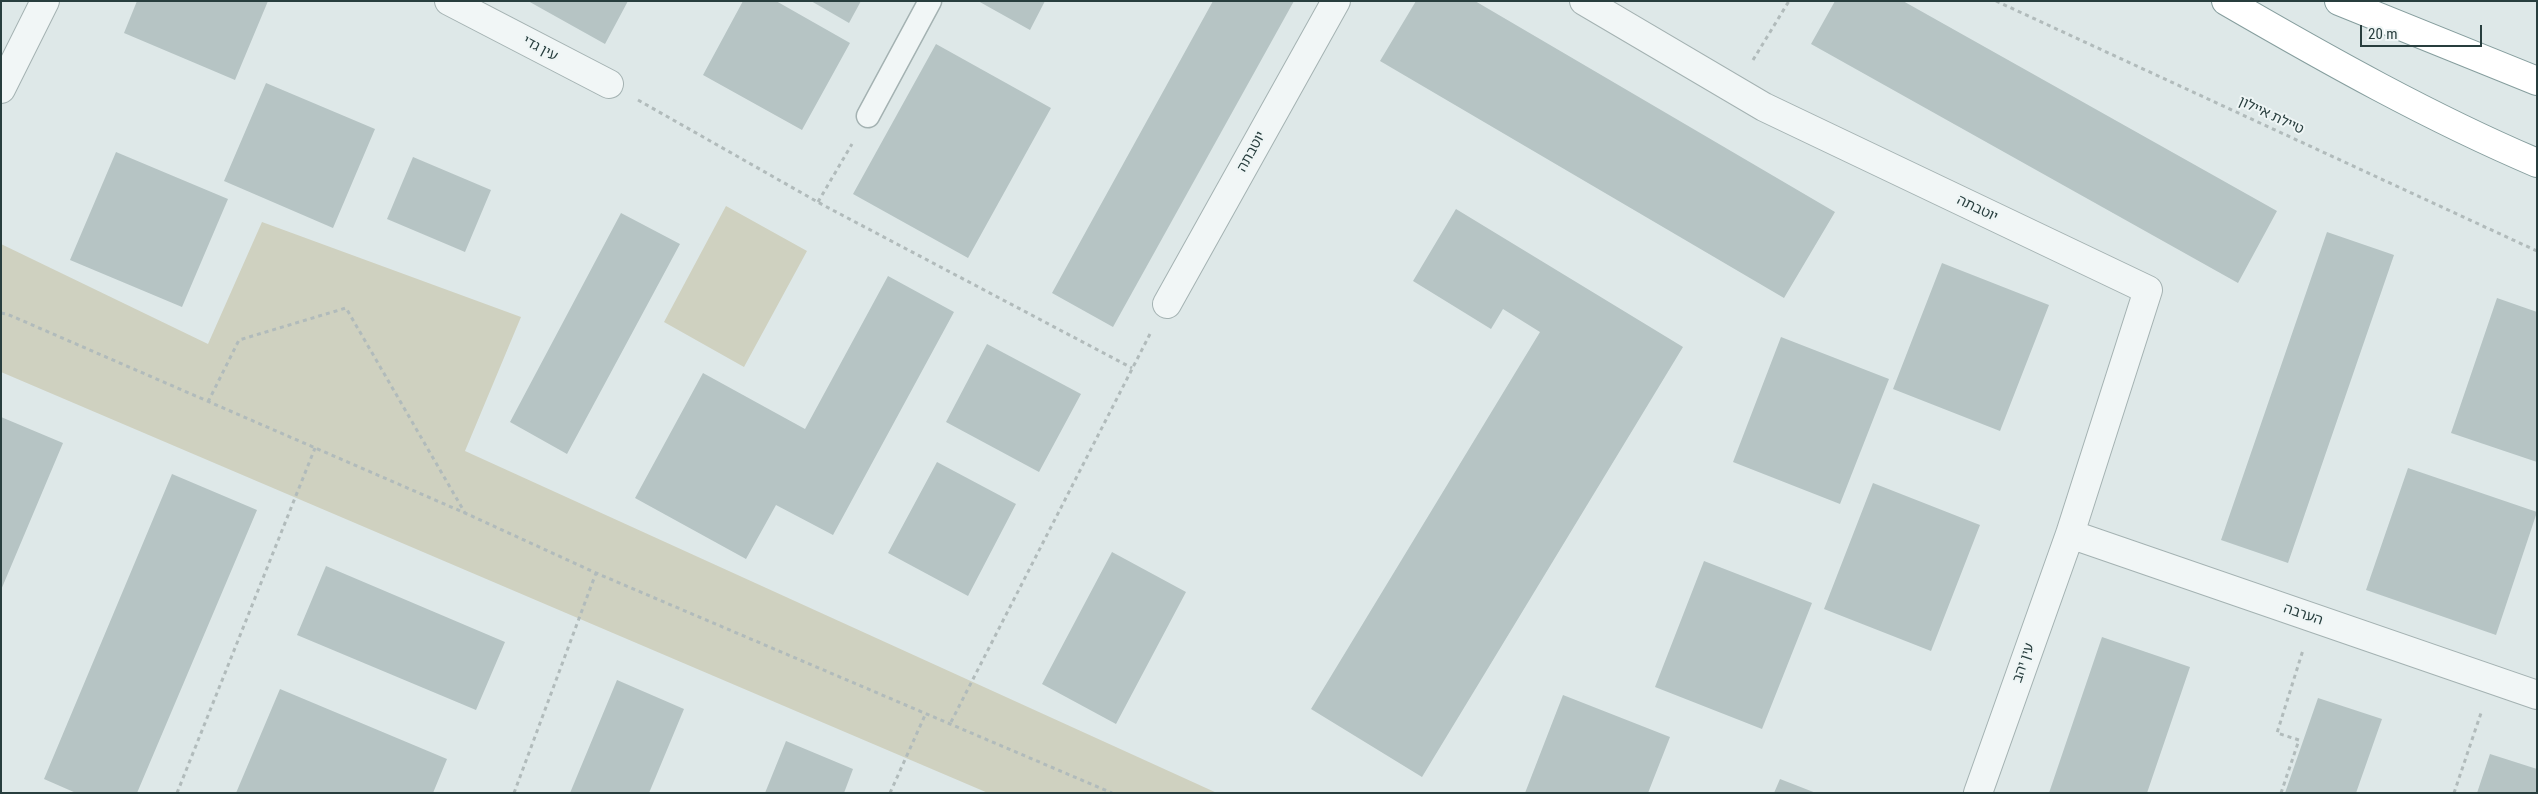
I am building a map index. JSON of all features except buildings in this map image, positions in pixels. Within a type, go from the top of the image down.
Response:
[{"type":"highway","points":[[2226,1],[2293,40],[2491,144],[2537,163]]},
{"type":"highway","points":[[2339,1],[2537,81]]},
{"type":"street","points":[[1,89],[46,1]]},
{"type":"street","name":"יוטבתה","points":[[1167,304],[1336,1]]},
{"type":"street","name":"יוטבתה","points":[[1584,1],[1764,107],[2148,290],[2070,534]]},
{"type":"street","name":"עין גדי","points":[[466,5],[609,84]]},
{"type":"street","name":"הערבה","points":[[2070,534],[2537,695]]},
{"type":"street","name":"עין יהב","points":[[1978,793],[2070,534]]},
{"type":"lane","points":[[868,116],[930,1]]},
{"type":"path","points":[[1734,90],[1790,1]]},
{"type":"path","name":"טיילת איילון","points":[[1996,1],[2537,251]]},
{"type":"path","points":[[609,84],[818,202],[1132,368]]},
{"type":"path","points":[[818,202],[868,116]]},
{"type":"path","points":[[951,722],[1132,368],[1167,304]]},
{"type":"path","points":[[208,402],[239,340],[346,308],[465,513]]},
{"type":"path","points":[[1,314],[7,314],[596,572],[951,722],[1112,793]]},
{"type":"path","points":[[177,793],[315,448]]},
{"type":"path","points":[[514,793],[596,572]]},
{"type":"path","points":[[2281,793],[2299,740],[2278,733],[2312,619]]},
{"type":"path","points":[[2454,793],[2492,680]]},
{"type":"path","points":[[890,793],[926,713]]},
{"type":"green space","points":[[726,206],[807,251],[744,367],[664,322]]},
{"type":"green space","points":[[262,222],[521,317],[465,451],[1217,793],[988,793],[1,372],[1,244],[208,344]]}]
